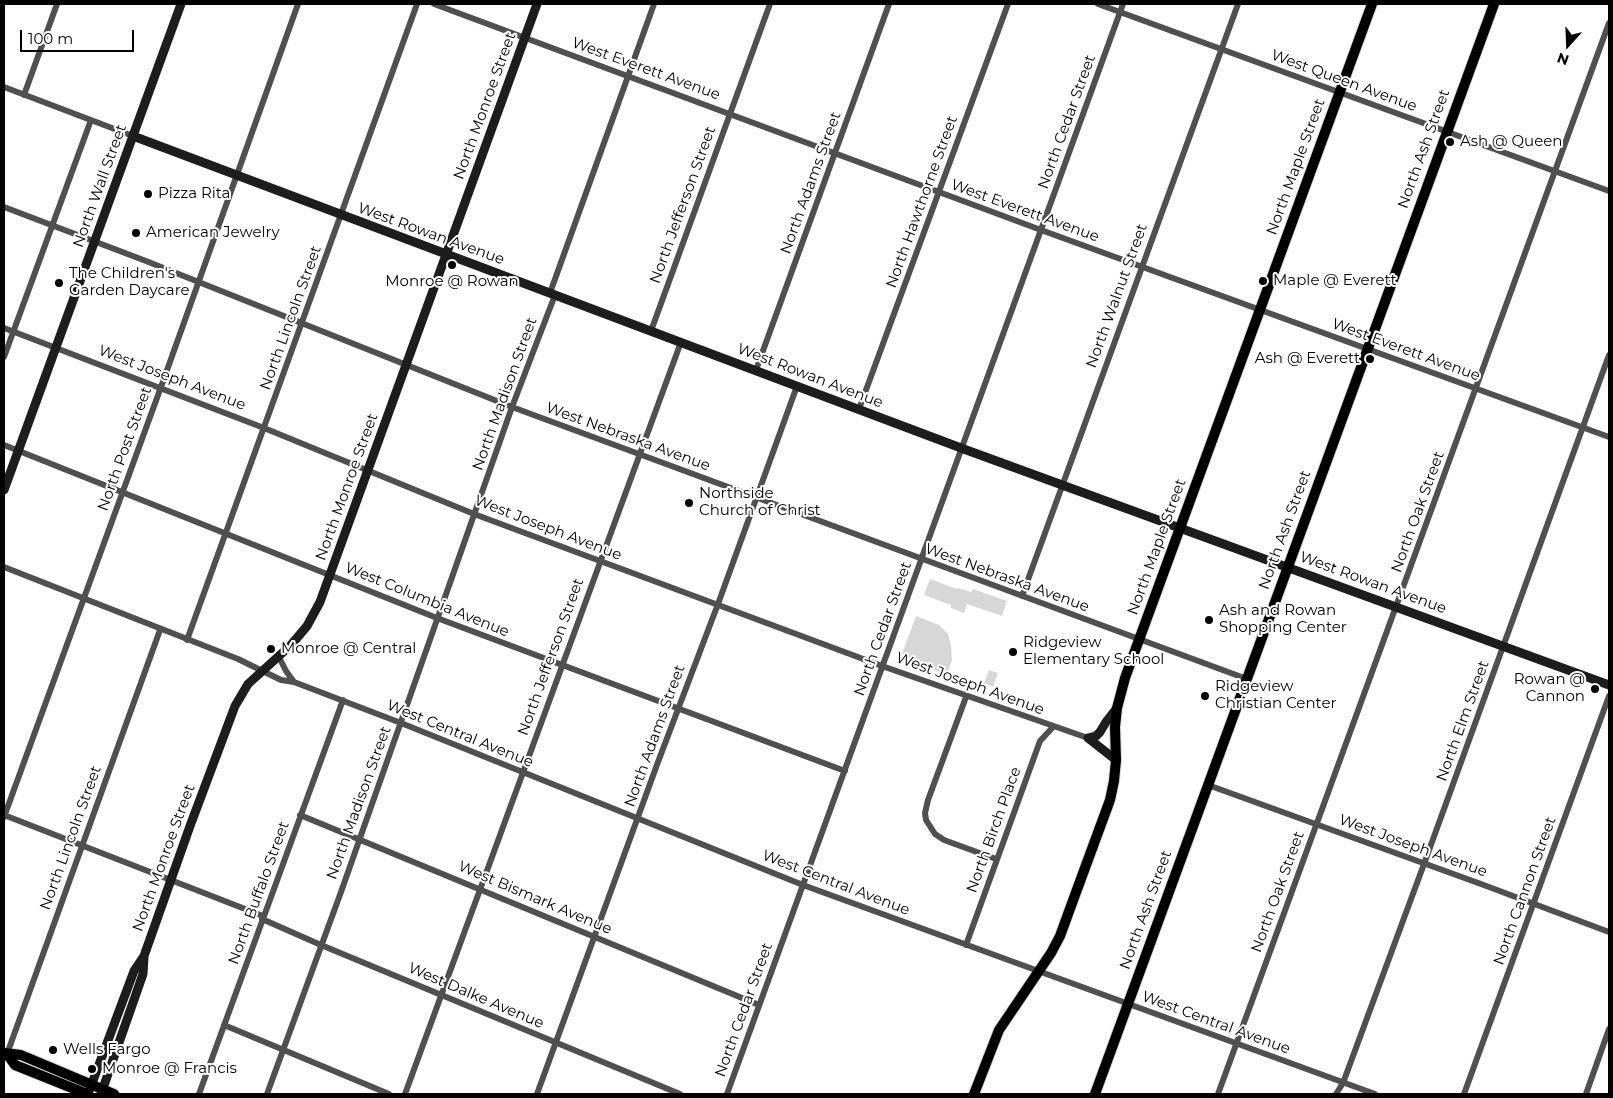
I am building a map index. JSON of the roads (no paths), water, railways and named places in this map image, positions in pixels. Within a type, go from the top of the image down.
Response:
[{"type":"main road","name":"North Maple Street","points":[[974,1094],[999,1030],[1039,972],[1060,936],[1085,869],[1110,800],[1116,760],[1115,727],[1117,708],[1125,678],[1372,4]]},
{"type":"main road","name":"North Ash Street","points":[[1095,1094],[1494,4]]},
{"type":"main road","points":[[5,1054],[15,1065],[89,1091],[114,1094]]},
{"type":"street","points":[[24,95],[57,4]]},
{"type":"street","name":"North Wall Street","points":[[4,490],[181,4]]},
{"type":"street","name":"North Post Street","points":[[4,816],[161,387],[298,4]]},
{"type":"street","name":"North Lincoln Street","points":[[187,640],[224,533],[264,428],[417,4]]},
{"type":"street","name":"West Everett Avenue","points":[[434,4],[1042,230],[1609,437]]},
{"type":"street","name":"North Monroe Street","points":[[89,1091],[134,971],[144,956],[235,706],[248,684],[291,644],[306,626],[320,602],[537,4]]},
{"type":"street","name":"North Madison Street","points":[[267,1094],[401,723],[654,4]]},
{"type":"street","name":"North Jefferson Street","points":[[650,331],[770,4]]},
{"type":"street","name":"North Adams Street","points":[[756,370],[889,4]]},
{"type":"street","name":"North Hawthorne Street","points":[[859,409],[1008,4]]},
{"type":"street","name":"West Queen Avenue","points":[[1098,4],[1609,191]]},
{"type":"street","name":"North Cedar Street","points":[[727,1094],[1123,4]]},
{"type":"street","name":"North Walnut Street","points":[[1022,596],[1238,4]]},
{"type":"street","name":"North Oak Street","points":[[1218,1094],[1609,23]]},
{"type":"street","name":"West Rowan Avenue","points":[[4,87],[962,448],[1609,685]]},
{"type":"street","points":[[4,358],[90,120]]},
{"type":"street","name":"West Nebraska Avenue","points":[[4,207],[512,407],[921,560],[1247,679]]},
{"type":"street","name":"West Joseph Avenue","points":[[4,328],[161,387],[474,514],[966,697],[1088,738]]},
{"type":"street","name":"North Jefferson Street","points":[[405,1094],[681,342]]},
{"type":"street","name":"North Elm Street","points":[[1336,1094],[1343,1083],[1424,864],[1609,355]]},
{"type":"street","name":"North Adams Street","points":[[537,1094],[797,386]]},
{"type":"street","name":"West Columbia Avenue","points":[[4,445],[437,618],[678,710],[845,771]]},
{"type":"street","name":"West Central Avenue","points":[[4,566],[262,670],[281,680],[294,682],[343,700],[803,885],[1375,1094]]},
{"type":"street","name":"North Lincoln Street","points":[[5,1054],[160,630]]},
{"type":"street","points":[[278,655],[294,682]]},
{"type":"street","name":"North Cannon Street","points":[[1464,1094],[1609,696]]},
{"type":"street","points":[[966,697],[928,800],[925,813],[926,820],[935,834],[944,840],[996,859]]},
{"type":"street","name":"North Buffalo Street","points":[[199,1094],[343,700]]},
{"type":"street","points":[[1088,738],[1096,736],[1100,732],[1117,708]]},
{"type":"street","name":"North Birch Place","points":[[966,946],[1040,742],[1053,727]]},
{"type":"street","points":[[1088,738],[1116,760]]},
{"type":"street","name":"West Joseph Avenue","points":[[1208,785],[1609,932]]},
{"type":"street","name":"West Bismark Avenue","points":[[300,815],[360,838],[595,938],[760,1005]]},
{"type":"street","name":"West Dalke Avenue","points":[[4,816],[171,880],[263,918],[321,945],[680,1094]]},
{"type":"street","name":"North Monroe Street","points":[[102,1092],[144,974],[144,956]]},
{"type":"street","points":[[224,1025],[388,1094]]},
{"type":"street","points":[[1586,1094],[1609,1030]]},
{"type":"place","name":"Ash @ Queen","points":[[1450,142]]},
{"type":"place","name":"Pizza Rita","points":[[148,194]]},
{"type":"place","name":"American Jewelry","points":[[136,233]]},
{"type":"place","name":"Monroe @ Rowan","points":[[452,265]]},
{"type":"place","name":"Maple @ Everett","points":[[1263,281]]},
{"type":"place","name":"The Children's Garden Daycare","points":[[59,283]]},
{"type":"place","name":"Ash @ Everett","points":[[1370,359]]},
{"type":"place","name":"Northside Church of Christ","points":[[689,503]]},
{"type":"place","name":"Ash and Rowan Shopping Center","points":[[1209,620]]},
{"type":"place","name":"Monroe @ Central","points":[[271,649]]},
{"type":"place","name":"Ridgeview Elementary School","points":[[1013,652]]},
{"type":"place","name":"Rowan @ Cannon","points":[[1595,689]]},
{"type":"place","name":"Ridgeview Christian Center","points":[[1205,696]]},
{"type":"place","name":"Wells Fargo","points":[[53,1050]]},
{"type":"place","name":"Monroe @ Francis","points":[[92,1069]]}]
